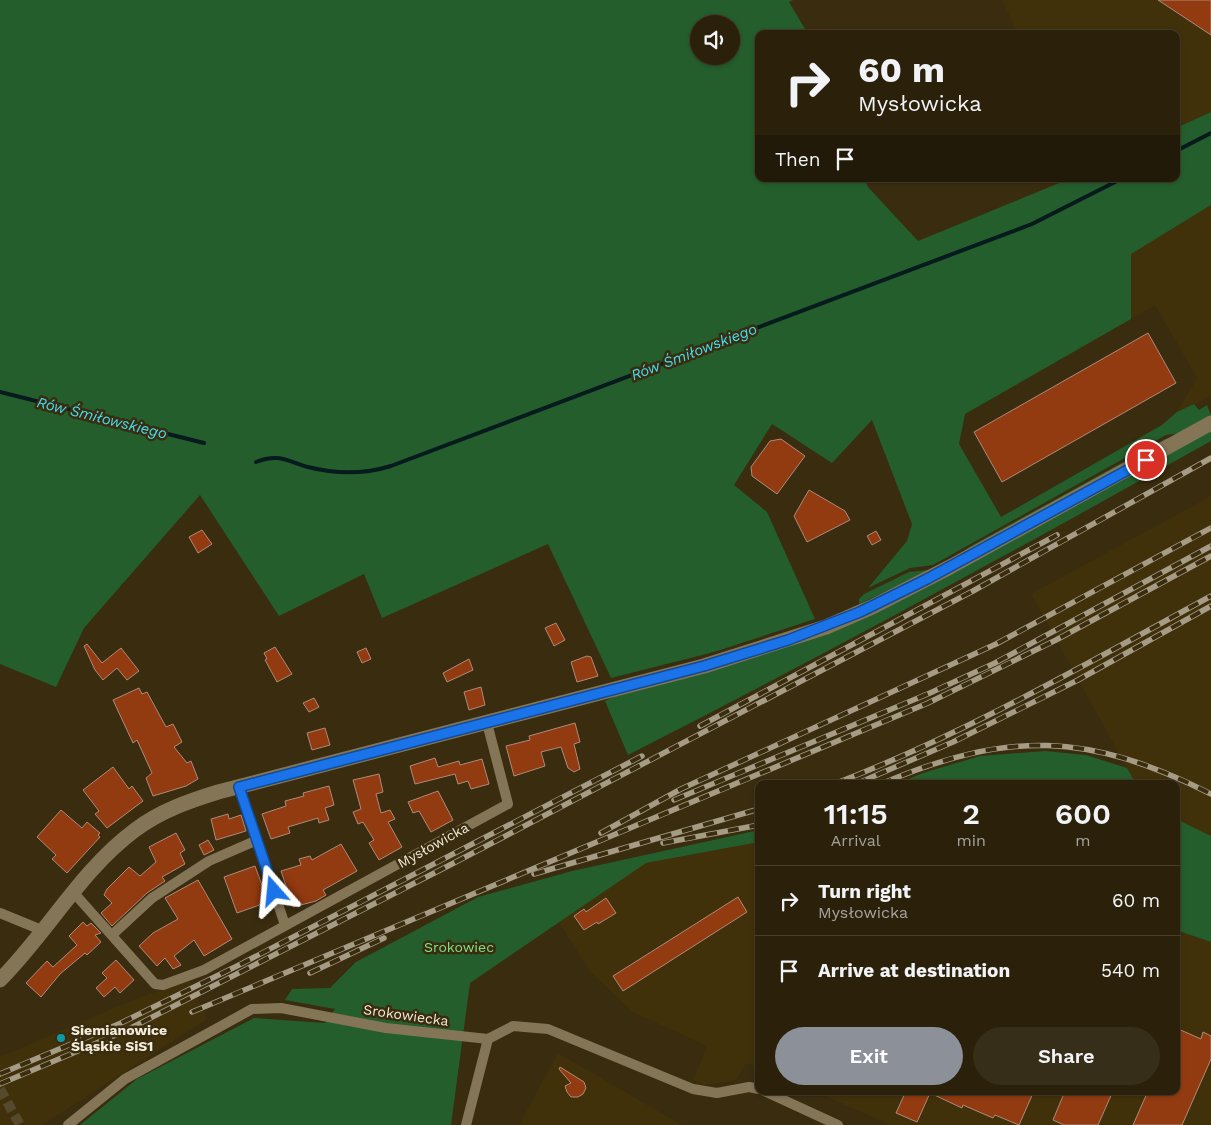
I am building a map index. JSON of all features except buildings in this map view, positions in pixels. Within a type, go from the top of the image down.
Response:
[{"type":"street","points":[[0,980],[103,860],[125,838],[147,822],[187,802],[712,664],[826,627],[872,607],[950,567],[1211,423]]},
{"type":"street","name":"Mysłowicka","points":[[74,893],[156,984],[163,985],[204,970],[508,804],[487,723]]},
{"type":"street","points":[[239,787],[285,925]]},
{"type":"street","points":[[112,936],[152,898],[209,861],[257,840]]},
{"type":"street","points":[[0,913],[44,930]]},
{"type":"street","name":"Srokowiecka","points":[[68,1125],[125,1079],[252,1009],[282,1008],[386,1028],[488,1039]]},
{"type":"street","points":[[466,1125],[488,1039],[513,1026],[548,1029],[693,1089],[717,1093],[749,1087],[755,1088]]},
{"type":"street","points":[[773,1095],[838,1125]]},
{"type":"shaded area","points":[[1002,0],[1211,0],[1211,112],[1180,126],[1180,30],[1016,30]]},
{"type":"shaded area","points":[[1211,205],[1211,397],[1177,412],[1197,378],[1155,305],[1131,319],[1131,254]]},
{"type":"shaded area","points":[[1211,496],[1211,837],[1180,821],[1180,780],[1134,780],[1031,594]]},
{"type":"shaded area","points":[[755,843],[755,1066],[746,1063],[736,1080],[705,1085],[693,1080],[707,1046],[633,1012],[589,970],[559,922],[646,863]]},
{"type":"shaded area","points":[[1180,931],[1211,942],[1211,1125],[891,1125],[822,1095],[1180,1095]]},
{"type":"shaded area","points":[[190,980],[207,1019],[42,1125],[0,1125],[0,1057],[135,999]]},
{"type":"shaded area","points":[[558,1053],[682,1125],[519,1125]]},
{"type":"green space","points":[[0,0],[793,0],[789,2],[806,30],[755,30],[755,182],[866,182],[868,187],[918,241],[1062,182],[1180,182],[1180,126],[1211,112],[1211,205],[1131,254],[1131,319],[965,414],[959,444],[1001,517],[1162,425],[1177,412],[1194,404],[1199,410],[1207,405],[1211,416],[1181,433],[1166,435],[933,565],[910,568],[868,588],[907,541],[912,524],[872,420],[832,463],[772,424],[734,485],[767,512],[815,619],[714,652],[611,678],[548,544],[382,618],[364,574],[279,616],[200,495],[84,628],[56,687],[0,664]]},
{"type":"green space","points":[[1211,430],[1211,441],[848,640],[628,755],[605,701],[615,696],[741,662],[829,633],[953,573]]},
{"type":"green space","points":[[1174,437],[942,565],[859,604],[859,599],[864,594],[909,572],[928,570],[959,555],[969,547],[1165,439]]},
{"type":"green space","points":[[1045,751],[1086,755],[1127,768],[1134,780],[906,780],[923,773],[980,756]]},
{"type":"green space","points":[[1180,821],[1211,836],[1211,942],[1180,931]]},
{"type":"green space","name":"Srokowiec","points":[[755,831],[755,843],[646,863],[470,983],[451,1125],[80,1125],[137,1079],[254,1018],[325,1023],[335,1009],[285,1000],[292,989],[330,988],[356,962],[478,897],[572,871]]},
{"type":"waterway","name":"Rów Śmiłowskiego","points":[[1180,149],[1211,133]]},
{"type":"waterway","name":"Rów Śmiłowskiego","points":[[256,462],[277,458],[308,467],[339,472],[371,471],[391,466],[1032,224],[1115,182]]},
{"type":"waterway","name":"Rów Śmiłowskiego","points":[[0,392],[204,443]]},
{"type":"tunnel","points":[[0,1089],[20,1125]]},
{"type":"railway","points":[[0,1084],[125,1031],[448,866],[973,591],[1211,458]]},
{"type":"railway","points":[[601,833],[681,789],[996,644],[1211,528]]},
{"type":"railway","points":[[700,726],[1057,535]]},
{"type":"railway","points":[[674,800],[930,693],[995,663],[1211,546]]},
{"type":"railway","points":[[192,1012],[928,703],[1056,640],[1211,556]]},
{"type":"railway","points":[[844,780],[931,743],[1026,696],[1211,596]]},
{"type":"railway","points":[[865,780],[953,742],[1078,680],[1211,606]]},
{"type":"railway","points":[[891,780],[927,766],[969,754],[1009,747],[1048,746],[1086,749],[1125,759],[1167,774],[1211,794]]},
{"type":"railway","points":[[0,1074],[121,1023],[241,964],[642,756]]},
{"type":"railway","points":[[534,874],[755,810]]},
{"type":"railway","points":[[663,843],[755,826]]},
{"type":"railway","points":[[310,973],[384,938]]},
{"type":"place","name":"Siemianowice Śląskie SiS1","points":[[61,1038]]},
{"type":"route","points":[[274,891],[239,787],[704,666],[826,627],[927,579],[1041,519],[1146,460]]}]
